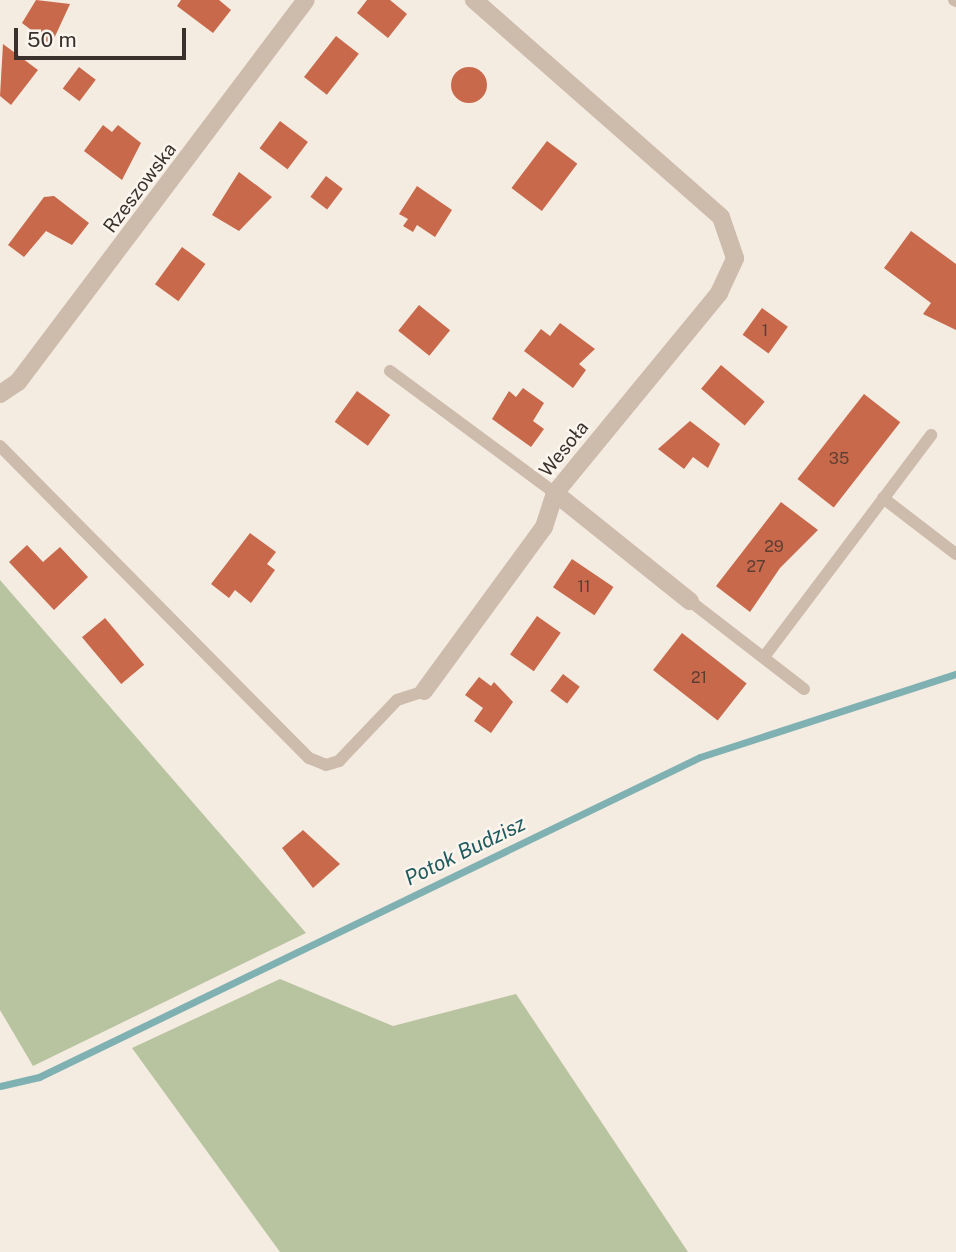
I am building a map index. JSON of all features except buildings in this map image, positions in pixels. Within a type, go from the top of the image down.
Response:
[{"type":"street","name":"Rzeszowska","points":[[0,394],[34,361],[306,0]]},
{"type":"street","name":"Wesoła","points":[[424,691],[544,527],[555,493],[719,293],[735,258],[732,238],[721,217],[474,0]]},
{"type":"street","points":[[555,493],[690,601]]},
{"type":"lane","points":[[390,371],[555,493]]},
{"type":"lane","points":[[764,657],[932,435]]},
{"type":"lane","points":[[0,446],[309,758],[326,765],[339,761],[397,700],[424,691]]},
{"type":"lane","points":[[883,498],[956,554]]},
{"type":"lane","points":[[690,601],[804,689]]},
{"type":"green space","points":[[0,580],[306,933],[33,1066],[0,1010]]},
{"type":"green space","points":[[280,979],[393,1026],[516,994],[688,1252],[280,1252],[132,1048]]},
{"type":"waterway","name":"Potok Budzisz","points":[[0,1086],[39,1077],[700,757],[956,674]]}]
